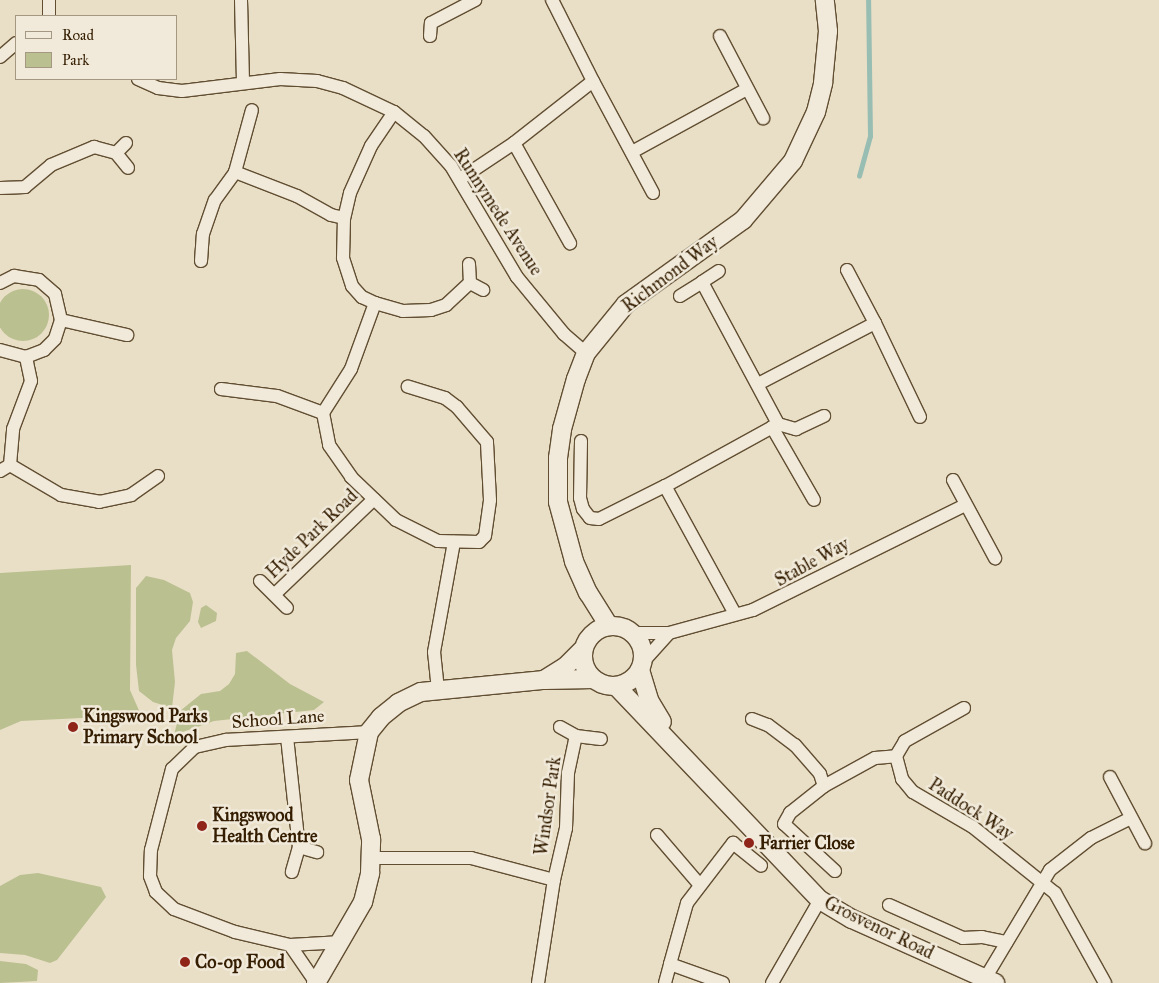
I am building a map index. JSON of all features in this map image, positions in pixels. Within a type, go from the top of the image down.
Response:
[{"type":"street","points":[[49,0],[49,15]]},
{"type":"street","points":[[241,0],[244,82]]},
{"type":"street","points":[[430,36],[430,24],[474,0]]},
{"type":"street","points":[[552,0],[653,193]]},
{"type":"street","name":"Richmond Way","points":[[609,626],[588,593],[565,532],[557,480],[562,429],[586,353],[626,304],[743,220],[793,161],[816,112],[823,83],[828,31],[824,0]]},
{"type":"street","points":[[720,36],[763,118]]},
{"type":"street","points":[[0,57],[15,44]]},
{"type":"street","name":"Runnymede Avenue","points":[[140,80],[158,88],[182,91],[280,79],[317,81],[343,88],[394,112],[424,136],[460,179],[517,278],[564,334],[586,353]]},
{"type":"street","points":[[460,179],[514,143],[593,81]]},
{"type":"street","points":[[632,152],[747,89]]},
{"type":"street","points":[[201,261],[203,234],[215,200],[235,172],[252,110]]},
{"type":"street","points":[[394,112],[371,146],[350,193],[344,218],[343,258],[352,286],[362,297],[403,311],[431,310],[446,305],[470,283]]},
{"type":"street","points":[[116,153],[126,143]]},
{"type":"street","points":[[514,143],[570,244]]},
{"type":"street","points":[[0,188],[24,188],[51,165],[94,148],[116,153],[128,168]]},
{"type":"street","points":[[235,172],[297,196],[332,215],[344,218]]},
{"type":"street","points":[[468,264],[470,283]]},
{"type":"street","points":[[847,270],[875,323],[920,417]]},
{"type":"street","points":[[680,296],[719,271]]},
{"type":"street","points":[[0,283],[14,276],[39,280],[55,294],[61,320],[55,338],[44,350],[26,357],[0,350]]},
{"type":"street","points":[[702,282],[758,384],[775,425],[814,500]]},
{"type":"street","points":[[470,283],[483,290]]},
{"type":"street","points":[[221,389],[277,396],[322,413],[351,369],[375,303]]},
{"type":"street","points":[[61,320],[127,335]]},
{"type":"street","points":[[758,384],[875,323]]},
{"type":"street","points":[[26,357],[31,382],[13,429],[5,468],[61,495],[99,502],[120,500],[131,495],[158,476]]},
{"type":"street","name":"Hyde Park Road","points":[[322,413],[329,445],[351,478],[409,529],[438,541],[479,542],[485,536],[490,500],[487,442],[458,407],[445,398],[408,387]]},
{"type":"street","points":[[581,441],[581,504],[590,518],[599,519],[665,486],[775,425],[796,429],[809,426],[824,416]]},
{"type":"street","points":[[953,480],[965,505],[996,558]]},
{"type":"street","points":[[665,486],[735,614]]},
{"type":"street","name":"Hyde Park Road","points":[[275,594],[374,499]]},
{"type":"street","name":"Stable Way","points":[[634,633],[669,633],[781,599],[864,553],[965,505]]},
{"type":"street","points":[[438,690],[434,652],[454,542]]},
{"type":"street","name":"Hyde Park Road","points":[[260,581],[288,608]]},
{"type":"street","name":"Richmond Way","points":[[586,643],[588,593]]},
{"type":"street","points":[[544,680],[565,667],[586,643],[609,626],[634,633],[644,646],[641,666]]},
{"type":"street","points":[[586,643],[584,668],[593,679],[607,687],[617,687],[632,679],[669,633]]},
{"type":"street","name":"Grosvenor Road","points":[[641,666],[650,702],[675,745]]},
{"type":"street","points":[[290,945],[316,983],[342,942],[363,902],[373,858],[358,780],[369,732],[398,703],[421,692],[544,680],[593,679]]},
{"type":"street","name":"Grosvenor Road","points":[[617,687],[675,745],[766,847],[820,900],[852,919],[990,980]]},
{"type":"street","points":[[835,870],[784,824],[790,813],[824,786],[876,758],[896,756],[906,741],[964,708]]},
{"type":"street","points":[[752,719],[768,725],[795,745],[820,774],[824,786]]},
{"type":"street","name":"Windsor Park","points":[[560,727],[576,736],[601,739]]},
{"type":"street","name":"School Lane","points":[[342,942],[290,945],[235,932],[174,909],[156,892],[150,876],[151,850],[164,792],[172,769],[180,758],[195,747],[226,740],[369,732]]},
{"type":"street","name":"Windsor Park","points":[[538,983],[554,880],[566,828],[568,772],[576,736]]},
{"type":"street","points":[[287,737],[299,847],[292,872]]},
{"type":"street","name":"Paddock Way","points":[[896,756],[902,779],[913,792],[972,827],[1042,880],[1063,906],[1105,983]]},
{"type":"street","points":[[1110,777],[1145,843]]},
{"type":"street","points":[[990,980],[1006,942],[1042,880],[1050,870],[1091,838],[1131,818]]},
{"type":"street","points":[[657,836],[699,884]]},
{"type":"street","points":[[665,983],[687,903],[699,884],[733,843],[761,866]]},
{"type":"street","points":[[299,847],[316,852]]},
{"type":"street","name":"Windsor Park","points":[[373,858],[472,858],[554,880]]},
{"type":"street","points":[[772,983],[820,900]]},
{"type":"street","points":[[889,905],[962,938],[982,937],[1006,942]]},
{"type":"street","points":[[670,964],[723,983]]},
{"type":"green space","points":[[18,289],[28,289],[38,293],[45,300],[49,310],[49,320],[45,330],[38,337],[28,341],[18,341],[8,337],[-1,325],[-1,305],[1,300],[8,293]]},
{"type":"green space","points":[[131,565],[130,690],[141,715],[21,721],[0,730],[0,573]]},
{"type":"green space","points":[[146,576],[164,580],[190,593],[193,602],[190,621],[176,638],[172,650],[175,682],[172,708],[153,702],[139,691],[136,665],[136,588]]},
{"type":"green space","points":[[206,605],[217,613],[216,621],[201,628],[198,622],[201,608]]},
{"type":"green space","points":[[247,651],[290,684],[324,702],[314,710],[214,721],[174,735],[180,711],[201,694],[220,691],[229,684],[235,674],[236,653]]},
{"type":"green space","points":[[38,873],[101,887],[106,897],[57,960],[50,963],[25,955],[0,953],[0,886],[20,875]]},
{"type":"green space","points":[[0,961],[26,964],[38,970],[37,981],[0,983]]},
{"type":"waterway","points":[[859,176],[870,136],[868,0]]},
{"type":"place","name":"Kingswood Parks Primary School","points":[[73,727]]},
{"type":"place","name":"Kingswood Health Centre","points":[[202,826]]},
{"type":"place","name":"Farrier Close","points":[[749,843]]},
{"type":"place","name":"Co-op Food","points":[[185,962]]}]
